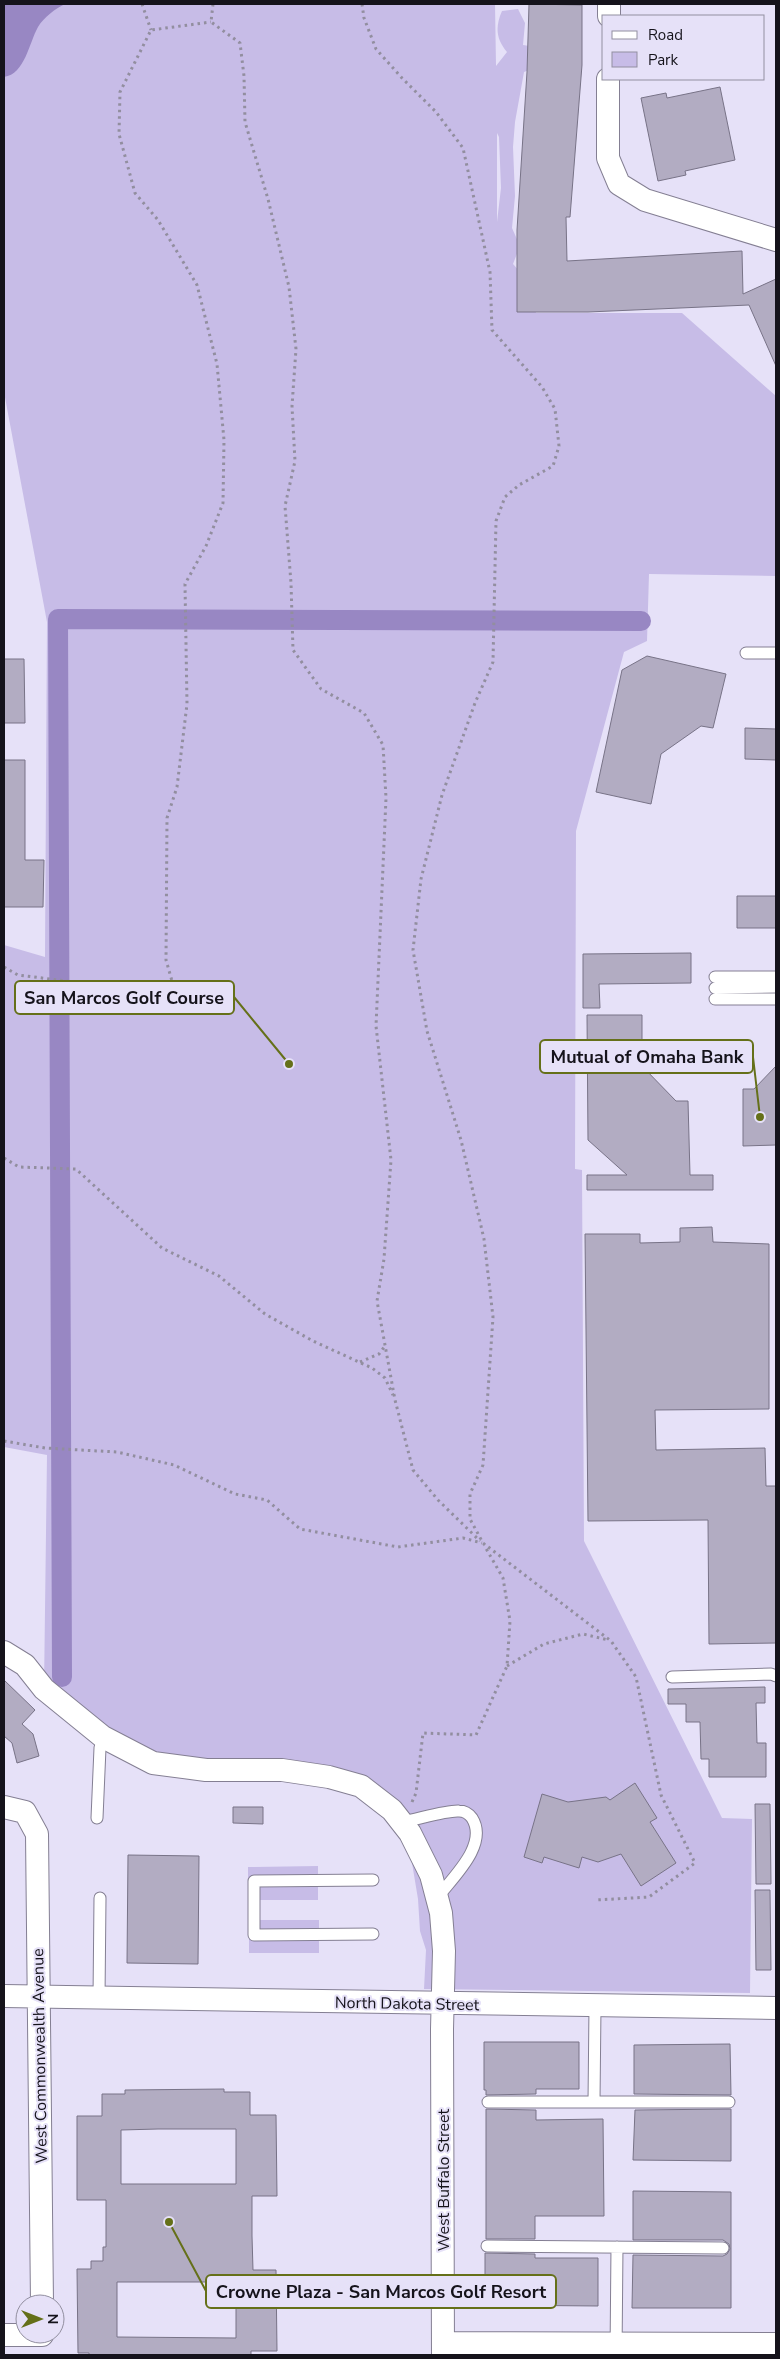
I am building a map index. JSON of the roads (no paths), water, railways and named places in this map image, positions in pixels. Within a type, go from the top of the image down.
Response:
[{"type":"street","points":[[608,80],[608,158],[619,184],[645,200],[776,240]]},
{"type":"street","name":"West Buffalo Street","points":[[4,1652],[24,1665],[44,1689],[103,1737],[153,1763],[206,1770],[282,1770],[329,1777],[361,1786],[392,1810],[421,1852],[431,1875],[437,1898],[444,1951],[444,2349]]},
{"type":"street","name":"West Commonwealth Avenue","points":[[14,1809],[36,1834],[42,2294]]},
{"type":"street","name":"North Dakota Street","points":[[4,1996],[776,2008]]},
{"type":"street","points":[[444,2349],[616,2349],[776,2344]]},
{"type":"lane","points":[[746,653],[776,653]]},
{"type":"lane","points":[[715,988],[776,977]]},
{"type":"lane","points":[[715,988],[776,988]]},
{"type":"lane","points":[[715,988],[776,998]]},
{"type":"lane","points":[[672,1677],[771,1674],[776,1676]]},
{"type":"lane","points":[[97,1818],[100,1748],[103,1737]]},
{"type":"lane","points":[[402,1822],[459,1811],[469,1814],[475,1824],[477,1838],[471,1853],[437,1898]]},
{"type":"lane","points":[[373,1880],[254,1882],[254,1935],[373,1934]]},
{"type":"lane","points":[[99,1998],[100,1898]]},
{"type":"lane","points":[[594,2102],[595,2006]]},
{"type":"lane","points":[[488,2102],[729,2102]]},
{"type":"lane","points":[[487,2246],[723,2248]]},
{"type":"lane","points":[[616,2247],[616,2349]]},
{"type":"waterway","points":[[62,1677],[58,619],[641,621]]},
{"type":"place","name":"San Marcos Golf Course","points":[[289,1064]]},
{"type":"place","name":"Mutual of Omaha Bank","points":[[760,1117]]},
{"type":"place","name":"Crowne Plaza - San Marcos Golf Resort","points":[[169,2222]]}]
